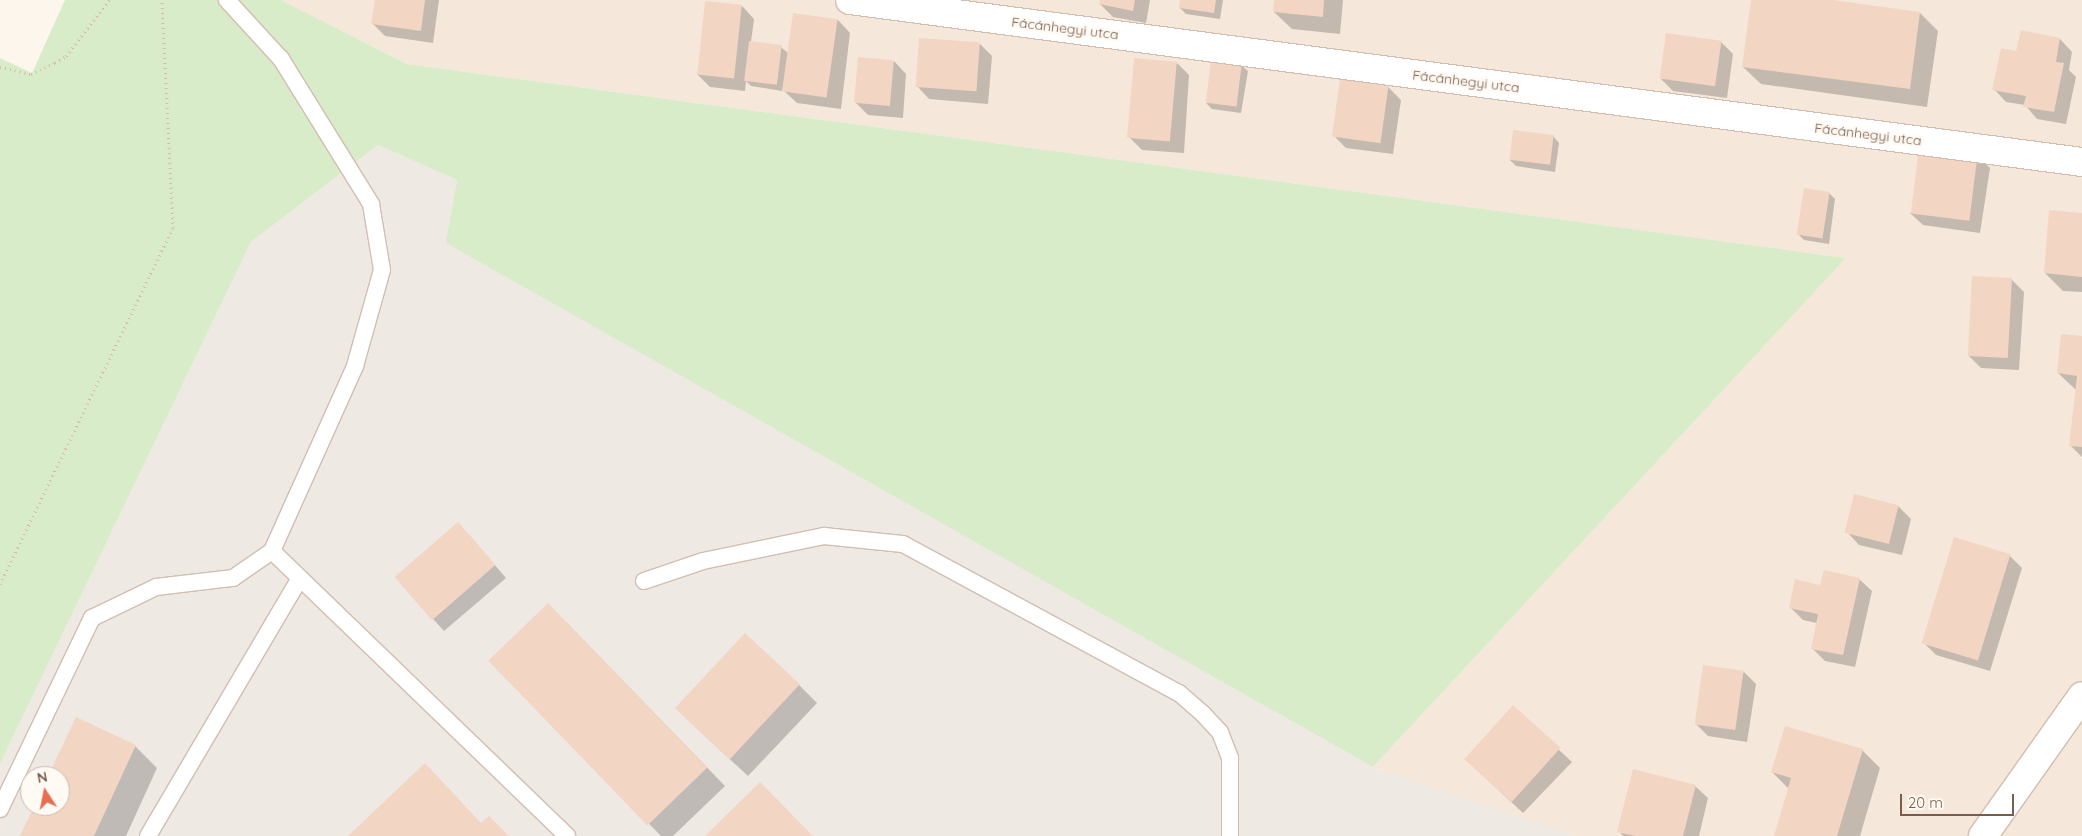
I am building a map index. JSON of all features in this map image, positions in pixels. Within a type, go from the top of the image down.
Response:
[{"type":"street","name":"Fácánhegyi utca","points":[[850,0],[2082,162]]},
{"type":"street","points":[[1983,836],[2082,696]]},
{"type":"lane","points":[[0,809],[92,618],[156,587],[233,578],[272,551],[355,366],[382,270],[371,204],[281,59],[227,0]]},
{"type":"lane","points":[[644,581],[703,561],[824,536],[903,544],[1180,693],[1220,732],[1230,758],[1230,836]]},
{"type":"lane","points":[[272,551],[567,836]]},
{"type":"lane","points":[[148,836],[300,578]]},
{"type":"path","points":[[0,67],[32,74],[55,63],[66,56],[109,0]]},
{"type":"path","points":[[0,584],[173,228],[162,0]]},
{"type":"shaded area","points":[[281,0],[2082,0],[2082,836],[1574,836],[1373,767],[1846,258],[407,64]]},
{"type":"shaded area","points":[[378,145],[457,180],[447,243],[1373,767],[1574,836],[0,836],[0,764],[251,242]]},
{"type":"green space","points":[[65,0],[281,0],[407,64],[1846,258],[1373,767],[446,243],[457,180],[378,145],[251,242],[0,764],[0,58],[32,73]]},
{"type":"building","points":[[375,0],[425,0],[421,31],[371,24]]},
{"type":"building","points":[[1100,0],[1135,0],[1133,11],[1099,4]]},
{"type":"building","points":[[1180,0],[1216,0],[1214,13],[1179,8]]},
{"type":"building","points":[[1274,0],[1324,0],[1323,17],[1273,12]]},
{"type":"building","points":[[1751,0],[1833,0],[1920,12],[1910,89],[1742,67]]},
{"type":"building","points":[[705,1],[742,5],[734,78],[697,75]]},
{"type":"building","points":[[793,13],[838,19],[827,97],[782,91]]},
{"type":"building","points":[[2021,30],[2060,38],[2056,62],[2064,63],[2054,112],[2023,107],[2026,96],[1992,90],[2001,48],[2016,51]]},
{"type":"building","points":[[1666,33],[1721,41],[1715,86],[1660,79]]},
{"type":"building","points":[[919,38],[980,42],[976,91],[916,87]]},
{"type":"building","points":[[749,41],[782,45],[777,85],[744,81]]},
{"type":"building","points":[[858,57],[894,60],[890,106],[854,103]]},
{"type":"building","points":[[1134,58],[1177,62],[1170,141],[1127,138]]},
{"type":"building","points":[[1211,60],[1242,64],[1237,106],[1206,103]]},
{"type":"building","points":[[1340,79],[1389,86],[1380,143],[1332,136]]},
{"type":"building","points":[[1513,130],[1554,135],[1550,165],[1509,160]]},
{"type":"building","points":[[1919,147],[1978,154],[1969,221],[1911,214]]},
{"type":"building","points":[[1804,188],[1830,192],[1822,238],[1797,234]]},
{"type":"building","points":[[2049,210],[2082,213],[2082,277],[2044,273]]},
{"type":"building","points":[[1972,276],[2012,278],[2008,358],[1968,356]]},
{"type":"building","points":[[2061,334],[2082,336],[2082,447],[2069,446],[2077,376],[2057,373]]},
{"type":"building","points":[[1854,494],[1899,505],[1889,544],[1844,533]]},
{"type":"building","points":[[458,522],[495,565],[432,620],[395,577]]},
{"type":"building","points":[[1954,537],[2010,554],[1978,660],[1922,643]]},
{"type":"building","points":[[1824,570],[1860,578],[1843,655],[1811,649],[1818,614],[1789,608],[1795,579],[1820,585]]},
{"type":"building","points":[[548,603],[707,768],[647,825],[488,661]]},
{"type":"building","points":[[745,633],[800,684],[730,759],[675,708]]},
{"type":"building","points":[[1703,665],[1744,671],[1735,730],[1695,724]]},
{"type":"building","points":[[1513,705],[1561,748],[1512,802],[1464,759]]},
{"type":"building","points":[[76,717],[136,745],[94,836],[20,836],[29,816],[70,816],[70,766],[53,766]]},
{"type":"building","points":[[1785,726],[1863,749],[1837,836],[1774,836],[1791,778],[1771,772]]},
{"type":"building","points":[[425,763],[481,823],[489,816],[509,836],[348,836]]},
{"type":"building","points":[[1633,769],[1696,785],[1683,836],[1635,836],[1617,832]]},
{"type":"building","points":[[760,782],[813,836],[705,836]]}]
